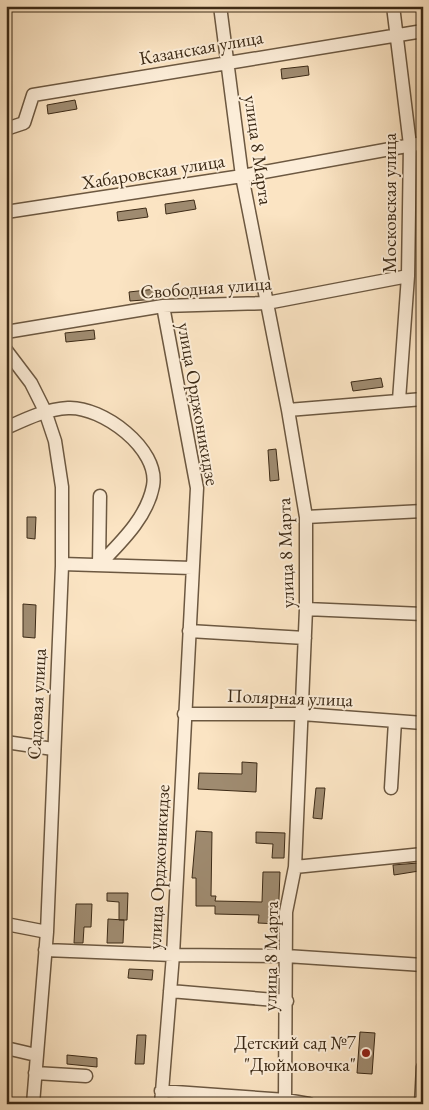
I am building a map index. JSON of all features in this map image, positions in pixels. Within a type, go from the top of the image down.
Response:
[{"type":"street","name":"улица 8 Марта","points":[[220,6],[242,176],[288,410],[306,517],[306,609],[295,867],[286,912],[285,1102]]},
{"type":"street","name":"Московская улица","points":[[393,6],[416,144],[398,400]]},
{"type":"street","name":"Казанская улица","points":[[6,129],[24,123],[33,95],[228,61],[423,31]]},
{"type":"street","name":"Хабаровская улица","points":[[6,212],[242,176],[416,144]]},
{"type":"street","name":"Свободная улица","points":[[6,332],[164,306],[267,303],[408,276]]},
{"type":"street","name":"улица Орджоникидзе","points":[[161,1097],[173,955],[197,488],[164,306]]},
{"type":"street","name":"Садовая улица","points":[[6,350],[31,384],[45,411],[55,441],[62,487],[62,564],[47,932],[32,1104]]},
{"type":"street","points":[[288,410],[423,399]]},
{"type":"street","points":[[6,428],[45,411],[70,408],[91,412],[119,426],[139,444],[151,470],[153,486],[141,515],[127,536],[99,565]]},
{"type":"street","points":[[99,565],[100,496]]},
{"type":"street","points":[[306,517],[423,511]]},
{"type":"street","points":[[62,564],[192,568]]},
{"type":"street","points":[[306,609],[423,614]]},
{"type":"street","points":[[189,631],[305,638]]},
{"type":"street","name":"Полярная улица","points":[[184,714],[302,714],[423,722]]},
{"type":"street","points":[[391,788],[394,721]]},
{"type":"street","points":[[6,742],[53,749]]},
{"type":"street","points":[[295,867],[423,854]]},
{"type":"street","points":[[6,924],[47,932]]},
{"type":"street","points":[[45,950],[173,955],[286,956],[423,965]]},
{"type":"street","points":[[170,991],[287,1000]]},
{"type":"street","points":[[6,1048],[36,1055]]},
{"type":"street","points":[[420,1104],[423,1067]]},
{"type":"street","points":[[35,1073],[86,1076]]},
{"type":"street","points":[[161,1097],[309,1104]]},
{"type":"building","points":[[308,66],[309,75],[282,79],[281,69]]},
{"type":"building","points":[[75,100],[77,109],[48,114],[47,105]]},
{"type":"building","points":[[194,200],[196,209],[166,214],[165,204]]},
{"type":"building","points":[[146,208],[148,217],[118,221],[117,212]]},
{"type":"building","points":[[156,289],[157,299],[130,301],[129,292]]},
{"type":"building","points":[[94,330],[95,339],[66,342],[65,333]]},
{"type":"building","points":[[381,378],[383,387],[353,391],[351,382]]},
{"type":"building","points":[[276,449],[279,480],[270,481],[268,450]]},
{"type":"building","points":[[27,517],[36,517],[35,539],[27,538]]},
{"type":"building","points":[[23,604],[36,605],[35,638],[23,637]]},
{"type":"building","points":[[242,762],[257,763],[256,792],[198,789],[199,773],[242,774]]},
{"type":"building","points":[[316,788],[325,788],[322,819],[313,818]]},
{"type":"building","points":[[196,831],[212,832],[211,896],[216,896],[215,901],[262,902],[263,872],[280,872],[278,924],[258,923],[259,915],[215,914],[215,906],[196,906],[196,878],[192,878]]},
{"type":"building","points":[[256,832],[285,833],[284,858],[272,858],[273,844],[256,843]]},
{"type":"building","points":[[418,863],[419,871],[394,875],[393,865]]},
{"type":"building","points":[[107,893],[128,893],[127,920],[119,920],[119,902],[107,901]]},
{"type":"building","points":[[76,904],[92,904],[91,927],[84,927],[83,943],[74,943]]},
{"type":"building","points":[[108,919],[124,920],[123,943],[107,943]]},
{"type":"building","points":[[129,969],[153,970],[152,980],[128,978]]},
{"type":"building","name":"Детский сад №7 \"Дюймовочка\"","points":[[360,1032],[375,1033],[372,1074],[357,1073]]},
{"type":"building","points":[[137,1035],[146,1035],[144,1064],[135,1064]]},
{"type":"building","points":[[67,1055],[97,1058],[97,1067],[67,1064]]},
{"type":"place","name":"Детский сад №7 \"Дюймовочка\"","points":[[366,1053]]}]
